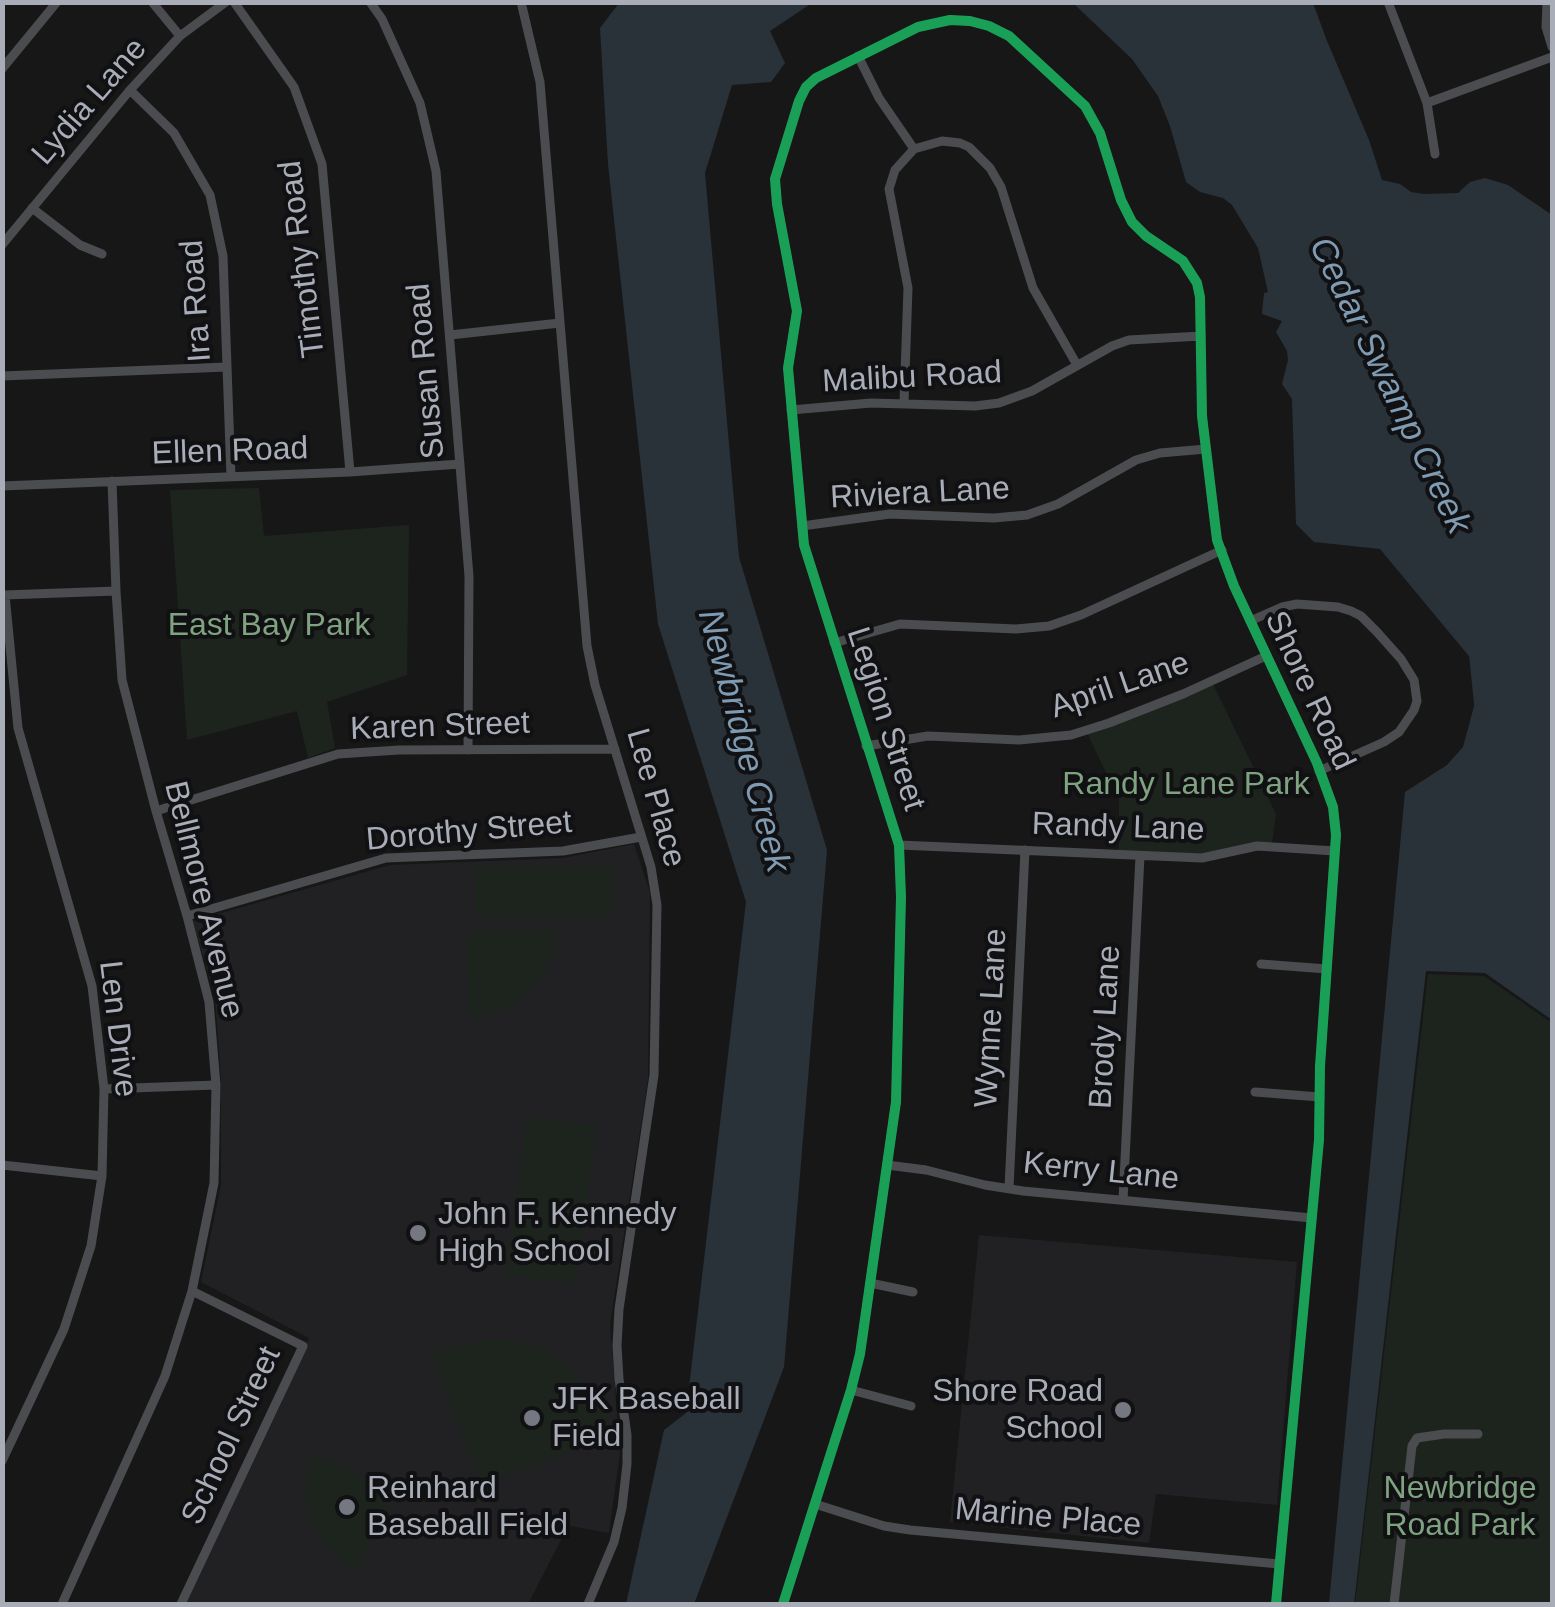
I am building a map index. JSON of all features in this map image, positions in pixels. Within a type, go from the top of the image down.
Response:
[{"type":"street","points":[[2,69],[57,2]]},
{"type":"street","points":[[152,2],[180,36]]},
{"type":"street","name":"Lydia Lane","points":[[2,245],[130,90],[180,36],[226,2]]},
{"type":"street","name":"Timothy Road","points":[[234,2],[294,87],[322,164],[350,472]]},
{"type":"street","name":"Susan Road","points":[[370,2],[382,19],[420,103],[436,172],[468,576],[468,750]]},
{"type":"street","name":"Lee Place","points":[[521,2],[540,82],[586,646],[655,888],[654,1075],[618,1328],[618,1379],[628,1464],[614,1542],[588,1604]]},
{"type":"street","points":[[1388,2],[1427,103],[1434,154]]},
{"type":"street","points":[[1547,2],[1546,27],[1552,47]]},
{"type":"street","name":"Shore Road","points":[[858,56],[918,27],[950,20],[989,26],[1009,36],[1092,115],[1120,200],[1132,222],[1183,261],[1192,272],[1200,297],[1202,416],[1217,540],[1234,586],[1317,762],[1336,822],[1320,1140],[1276,1604]]},
{"type":"street","points":[[858,56],[879,98],[914,149]]},
{"type":"street","name":"Legion Street","points":[[783,1604],[860,1354],[896,1102],[899,845],[804,545],[788,368],[798,311],[777,204],[776,170],[806,87],[824,72],[858,56]]},
{"type":"street","points":[[1427,103],[1552,57]]},
{"type":"street","name":"Ira Road","points":[[130,90],[174,133],[210,195],[224,256],[231,477]]},
{"type":"street","points":[[904,403],[908,288],[889,189],[894,170],[914,149],[942,141],[960,143],[978,154],[990,168],[1001,188],[1033,288],[1077,366]]},
{"type":"street","points":[[32,208],[80,245],[102,254]]},
{"type":"street","points":[[450,336],[560,324]]},
{"type":"street","name":"Malibu Road","points":[[791,410],[871,403],[999,404],[1129,340],[1201,336]]},
{"type":"street","points":[[2,376],[227,367]]},
{"type":"street","name":"Riviera Lane","points":[[802,526],[890,514],[994,518],[1027,514],[1058,504],[1136,460],[1160,453],[1206,449]]},
{"type":"street","name":"Ellen Road","points":[[2,486],[460,464]]},
{"type":"street","name":"Bellmore Avenue","points":[[62,1604],[165,1376],[192,1292],[214,1183],[216,1085],[208,1002],[122,680],[112,481]]},
{"type":"street","points":[[834,642],[900,624],[1016,629],[1049,626],[1081,616],[1222,550]]},
{"type":"street","points":[[4,595],[116,590]]},
{"type":"street","name":"Len Drive","points":[[2,1461],[64,1329],[91,1246],[102,1176],[104,1090],[92,986],[18,728],[4,595]]},
{"type":"street","points":[[1250,621],[1297,604],[1352,611],[1377,632],[1414,680],[1417,700],[1400,732],[1318,771]]},
{"type":"street","name":"April Lane","points":[[866,746],[928,736],[1043,739],[1087,732],[1266,656]]},
{"type":"street","name":"Karen Street","points":[[156,811],[338,754],[399,750],[614,750]]},
{"type":"street","name":"Dorothy Street","points":[[187,916],[386,858],[563,852],[641,837]]},
{"type":"street","name":"Randy Lane","points":[[899,845],[1202,858],[1257,846],[1334,851]]},
{"type":"street","name":"Wynne Lane","points":[[1009,1188],[1025,850]]},
{"type":"street","name":"Brody Lane","points":[[1123,1200],[1140,856]]},
{"type":"street","points":[[1261,964],[1327,969]]},
{"type":"street","points":[[104,1090],[216,1085]]},
{"type":"street","points":[[1255,1092],[1320,1097]]},
{"type":"street","points":[[2,1165],[102,1176]]},
{"type":"street","name":"Kerry Lane","points":[[887,1165],[1023,1191],[1312,1218]]},
{"type":"street","points":[[870,1283],[913,1292]]},
{"type":"street","name":"School Street","points":[[181,1604],[302,1346],[192,1292]]},
{"type":"street","points":[[851,1390],[910,1406]]},
{"type":"street","points":[[1394,1604],[1412,1446],[1417,1438],[1478,1434]]},
{"type":"street","name":"Marine Place","points":[[815,1504],[884,1526],[910,1530],[1279,1564]]},
{"type":"shaded area","name":"John F. Kennedy High School","points":[[634,844],[650,893],[648,1080],[610,1324],[620,1452],[609,1533],[565,1525],[528,1604],[186,1604],[309,1338],[201,1282],[221,1185],[221,1078],[215,998],[193,921],[390,865],[563,858]]},
{"type":"shaded area","name":"Shore Road School","points":[[979,1235],[1297,1262],[1277,1505],[1156,1494],[1149,1543],[950,1522]]},
{"type":"green space","name":"East Bay Park","points":[[259,488],[264,536],[409,525],[407,675],[327,702],[335,748],[308,758],[297,711],[187,740],[170,490]]},
{"type":"green space","name":"Randy Lane Park","points":[[1212,682],[1276,814],[1272,843],[1200,856],[1119,851],[1119,800],[1087,733]]},
{"type":"green space","points":[[613,866],[613,917],[477,919],[476,867]]},
{"type":"green space","points":[[473,930],[555,931],[548,966],[528,994],[505,1010],[468,1019],[467,936]]},
{"type":"green space","name":"Newbridge Road Park","points":[[1428,974],[1484,976],[1552,1023],[1552,1604],[1355,1604]]},
{"type":"green space","points":[[527,1117],[597,1126],[576,1284],[506,1274]]},
{"type":"green space","name":"JFK Baseball Field","points":[[487,1340],[516,1341],[541,1348],[562,1360],[595,1396],[613,1436],[481,1484],[432,1353]]},
{"type":"green space","name":"Reinhard Baseball Field","points":[[313,1453],[395,1491],[356,1572],[332,1556],[311,1524],[305,1492]]},
{"type":"water","name":"Newbridge Creek","points":[[619,3],[812,3],[770,31],[785,63],[771,82],[732,85],[705,173],[739,557],[827,850],[784,1367],[694,1604],[626,1604],[664,1430],[686,1413],[746,902],[658,624],[608,164],[600,28]]},
{"type":"water","points":[[1073,3],[1313,3],[1382,180],[1424,194],[1458,193],[1470,182],[1485,178],[1508,185],[1552,215],[1552,1020],[1485,973],[1426,971],[1354,1604],[1329,1604],[1405,792],[1447,765],[1463,747],[1483,673],[1380,549],[1314,542],[1296,524],[1292,399],[1282,384],[1287,351],[1276,332],[1282,321],[1262,314],[1264,293],[1268,292],[1258,248],[1232,205],[1186,182],[1158,96],[1132,59]]},
{"type":"waterway","name":"Cedar Swamp Creek","points":[[1477,644],[1483,703]]},
{"type":"cycle path","points":[[783,1604],[860,1354],[896,1102],[901,897],[899,845],[804,545],[788,368],[797,311],[775,179],[806,87],[816,78],[918,27],[950,20],[989,26],[1009,36],[1085,106],[1100,133],[1132,222],[1183,261],[1197,283],[1202,416],[1217,540],[1333,807],[1336,835],[1320,1066],[1319,1140],[1276,1604]]},
{"type":"place","name":"John F. Kennedy High School","points":[[418,1233]]},
{"type":"place","name":"Shore Road School","points":[[1123,1410]]},
{"type":"place","name":"JFK Baseball Field","points":[[532,1418]]},
{"type":"place","name":"Reinhard Baseball Field","points":[[347,1507]]}]
